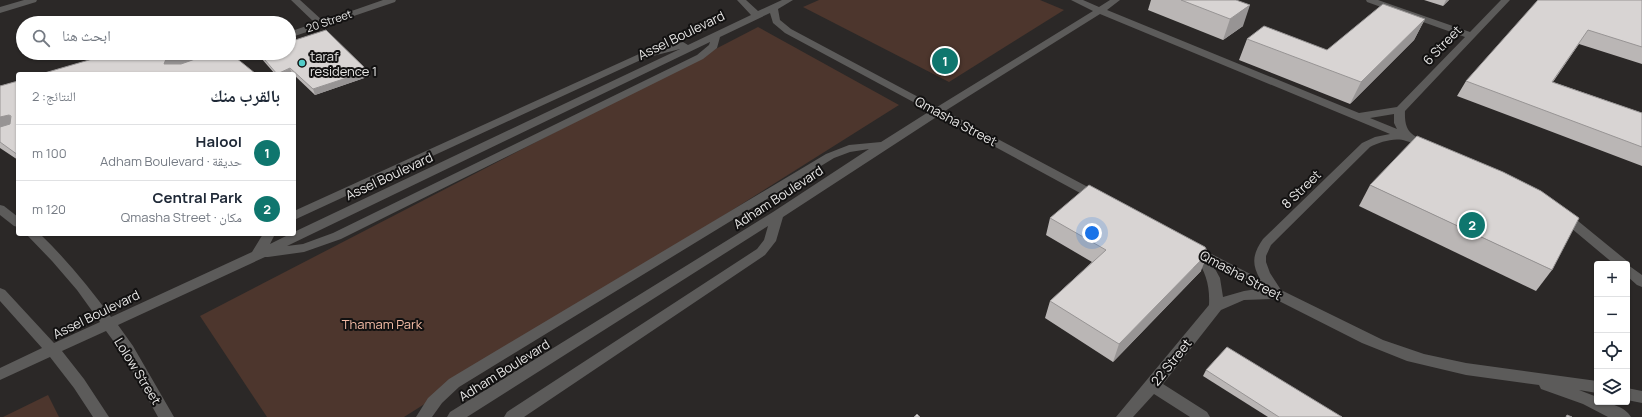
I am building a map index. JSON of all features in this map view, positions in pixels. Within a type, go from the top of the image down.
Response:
[{"type":"street","points":[[0,10],[33,0]]},
{"type":"street","points":[[295,0],[321,24]]},
{"type":"street","name":"20 Street","points":[[296,33],[392,0]]},
{"type":"street","points":[[741,0],[757,15]]},
{"type":"street","name":"Assel Boulevard","points":[[0,374],[257,255],[789,0]]},
{"type":"street","points":[[1075,0],[1440,150]]},
{"type":"street","name":"Adham Boulevard","points":[[455,417],[777,215],[883,145],[1116,0]]},
{"type":"street","points":[[1370,0],[1471,36]]},
{"type":"street","name":"6 Street","points":[[1400,110],[1506,0]]},
{"type":"street","name":"Qmasha Street","points":[[773,7],[773,14],[776,21],[788,31],[1106,202]]},
{"type":"street","points":[[257,255],[304,248],[337,236],[700,57],[714,46],[717,38],[716,34]]},
{"type":"street","points":[[296,215],[642,56],[671,47],[694,45]]},
{"type":"street","points":[[204,64],[216,60]]},
{"type":"street","points":[[1359,117],[1400,110],[1399,123],[1408,137]]},
{"type":"street","name":"8 Street","points":[[1277,294],[1263,275],[1259,265],[1258,256],[1267,242],[1366,145],[1373,140],[1383,137],[1408,137]]},
{"type":"street","points":[[442,166],[454,142]]},
{"type":"street","points":[[424,417],[438,397],[454,383],[823,160],[846,148],[883,145]]},
{"type":"street","points":[[0,209],[16,221]]},
{"type":"street","points":[[1556,210],[1618,261]]},
{"type":"street","points":[[512,417],[760,252],[770,241],[777,215]]},
{"type":"street","name":"Lolow Street","points":[[34,236],[58,258],[82,287],[128,350],[166,417]]},
{"type":"street","points":[[257,255],[268,236]]},
{"type":"street","name":"Qmasha Street","points":[[1183,244],[1277,294],[1390,349],[1423,360],[1529,378],[1594,387]]},
{"type":"street","points":[[1197,251],[1208,264],[1214,278],[1218,292],[1216,306]]},
{"type":"street","points":[[1630,272],[1642,282]]},
{"type":"street","points":[[0,293],[74,378],[101,417]]},
{"type":"street","name":"22 Street","points":[[1124,417],[1153,385],[1216,306],[1228,299],[1242,295],[1259,293],[1277,294]]},
{"type":"street","points":[[1529,378],[1588,400],[1623,417]]},
{"type":"street","points":[[1153,385],[1202,417]]},
{"type":"street","points":[[1630,395],[1642,397]]},
{"type":"green space","points":[[819,0],[1040,0],[1064,10],[949,82],[803,7]]},
{"type":"green space","name":"Thamam Park","points":[[758,27],[899,105],[404,417],[267,417],[200,316]]},
{"type":"green space","points":[[48,395],[59,417],[3,417]]},
{"type":"building","points":[[1181,0],[1236,0],[1250,5],[1230,19]]},
{"type":"building","points":[[1538,0],[1642,0],[1642,47],[1588,30],[1552,82],[1642,113],[1642,147],[1466,81]]},
{"type":"building","points":[[1383,4],[1425,19],[1361,82],[1247,39],[1264,26],[1327,50]]},
{"type":"building","name":"taraf residence 1","points":[[326,30],[368,71],[313,89],[290,68],[281,72],[275,72],[265,60],[296,60],[296,40]]},
{"type":"building","points":[[89,60],[166,60],[164,64],[181,64],[192,60],[239,60],[254,72],[48,72]]},
{"type":"building","points":[[16,82],[16,154],[0,142],[0,127],[10,124],[11,116],[0,117],[0,86]]},
{"type":"building","points":[[1417,136],[1503,172],[1541,191],[1579,218],[1552,270],[1370,185]]},
{"type":"building","points":[[1089,185],[1205,247],[1208,253],[1119,344],[1050,301],[1106,250],[1050,218]]},
{"type":"building","points":[[1227,347],[1342,417],[1279,417],[1206,370]]},
{"type":"place","name":"Halool","points":[[945,61]]},
{"type":"place","name":"taraf residence 1","points":[[302,63]]},
{"type":"place","name":"Central Park","points":[[1472,225]]}]
